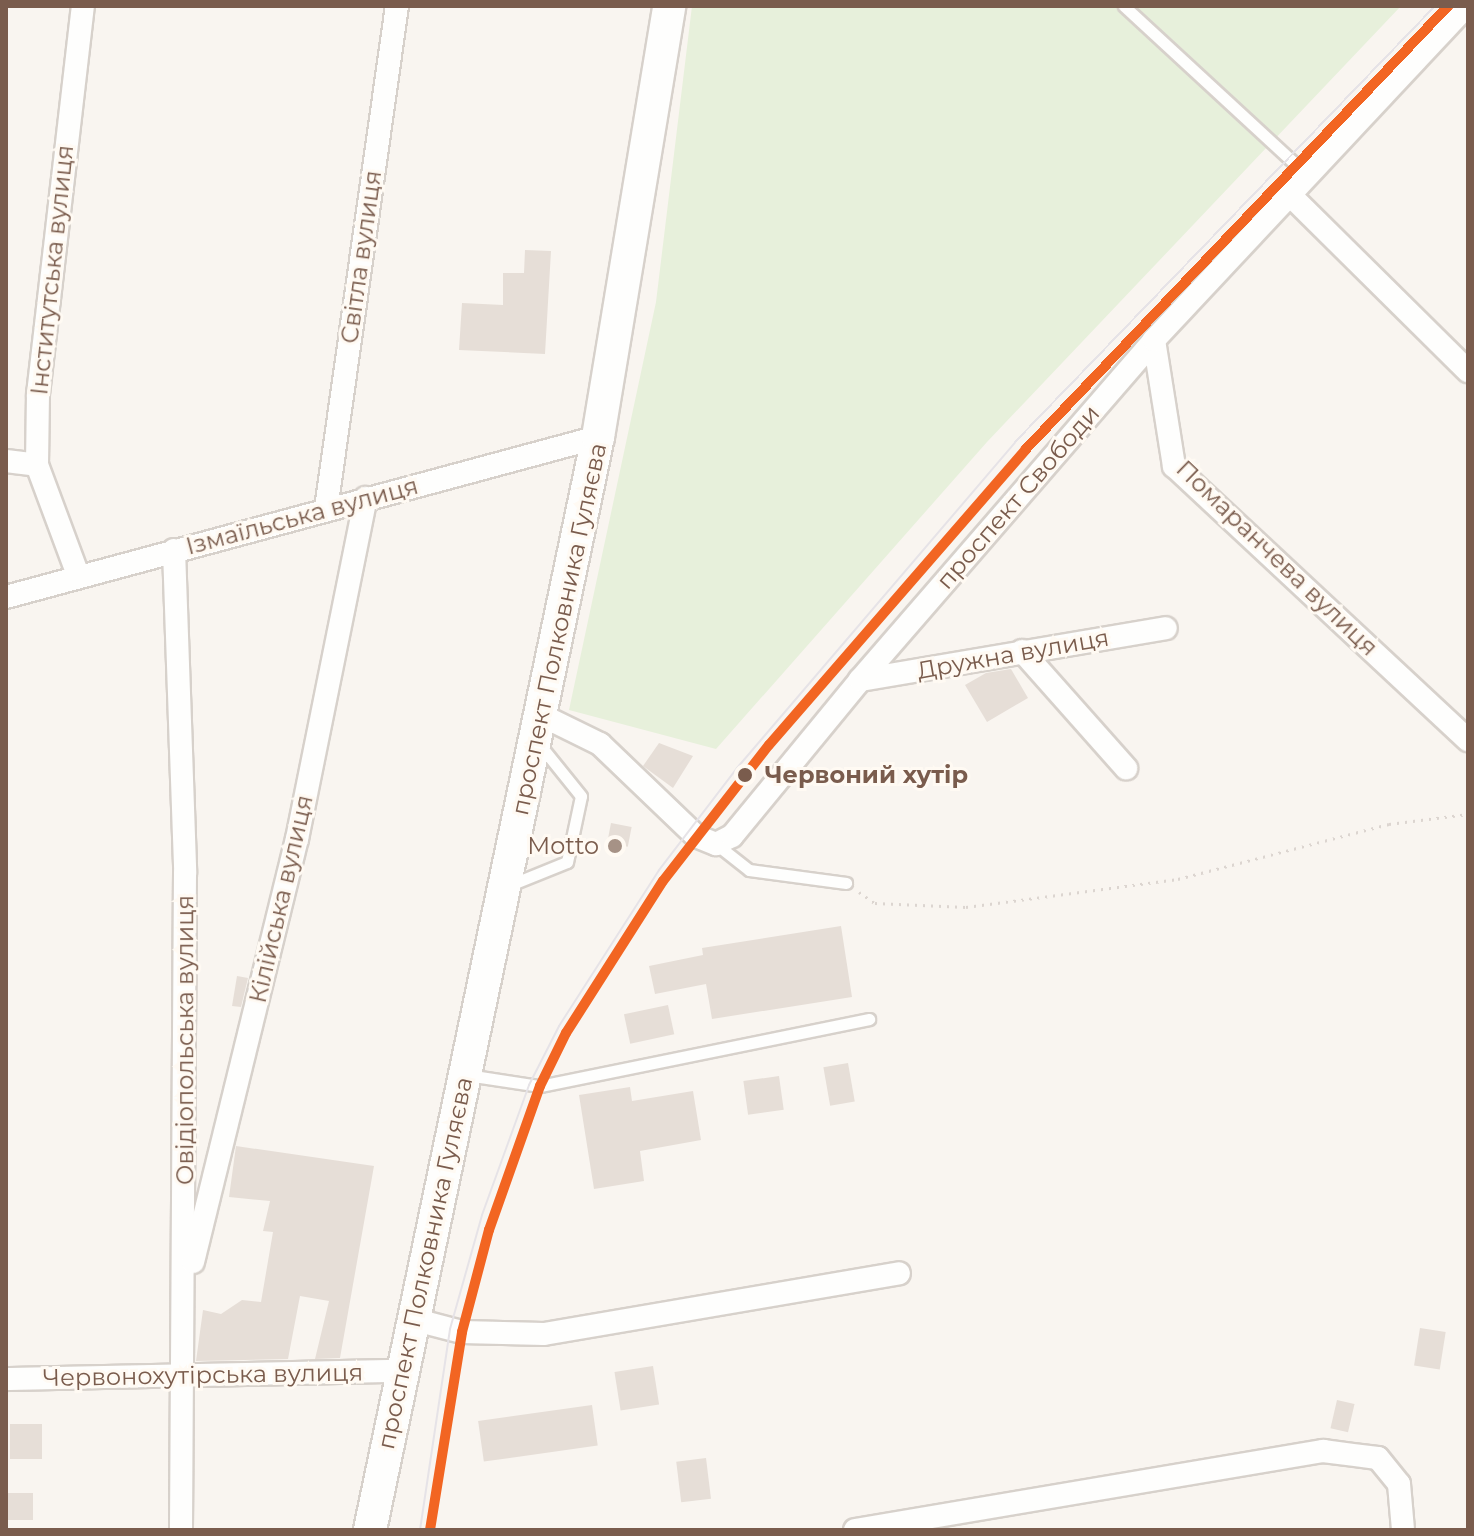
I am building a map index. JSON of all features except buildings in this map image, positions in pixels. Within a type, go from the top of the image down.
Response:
[{"type":"main road","name":"проспект Полковника Гуляєва","points":[[370,1530],[400,1371],[506,887],[598,437],[667,8]]},
{"type":"street","name":"Інститутська вулиця","points":[[78,575],[37,465],[40,350],[83,6]]},
{"type":"street","name":"Світла вулиця","points":[[326,509],[397,6]]},
{"type":"street","name":"проспект Свободи","points":[[716,844],[732,836],[860,680],[1154,340],[1467,6]]},
{"type":"street","points":[[1291,196],[1468,371]]},
{"type":"street","name":"Помаранчева вулиця","points":[[1154,340],[1174,466],[1468,740]]},
{"type":"street","name":"Ізмаїльська вулиця","points":[[6,597],[78,575],[598,437]]},
{"type":"street","points":[[6,461],[37,465]]},
{"type":"street","name":"Кілійська вулиця","points":[[184,1296],[297,839],[366,498]]},
{"type":"street","name":"Овідіопольська вулиця","points":[[174,550],[185,873],[181,1530]]},
{"type":"street","name":"Дружна вулиця","points":[[860,680],[1166,628]]},
{"type":"street","points":[[1022,651],[1126,768]]},
{"type":"street","points":[[539,728],[600,744],[696,836],[716,844]]},
{"type":"street","points":[[412,1319],[462,1332],[544,1334],[899,1273]]},
{"type":"street","name":"Червонохутірська вулиця","points":[[6,1379],[152,1380],[184,1374],[400,1371]]},
{"type":"street","points":[[855,1530],[1323,1451],[1378,1458],[1399,1484],[1403,1530]]},
{"type":"lane","points":[[1124,6],[1309,177]]},
{"type":"lane","points":[[506,887],[567,862],[581,796],[539,728]]},
{"type":"lane","points":[[716,844],[749,870],[846,883]]},
{"type":"lane","points":[[466,1075],[540,1086],[869,1019]]},
{"type":"path","points":[[846,883],[875,903],[966,907],[1178,879],[1389,824],[1468,814]]},
{"type":"green space","points":[[692,6],[1401,6],[987,442],[716,749],[569,710],[656,302]]},
{"type":"tram line","points":[[420,1530],[450,1329],[482,1215],[529,1085],[559,1026],[659,870],[737,768],[1015,442],[1435,6]]},
{"type":"transit line","points":[[430,1530],[462,1332],[489,1230],[540,1086],[566,1033],[663,881],[769,745],[1026,449],[1448,6]]},
{"type":"place","name":"Червоний хутір","points":[[745,775]]},
{"type":"place","name":"Motto","points":[[615,846]]}]
